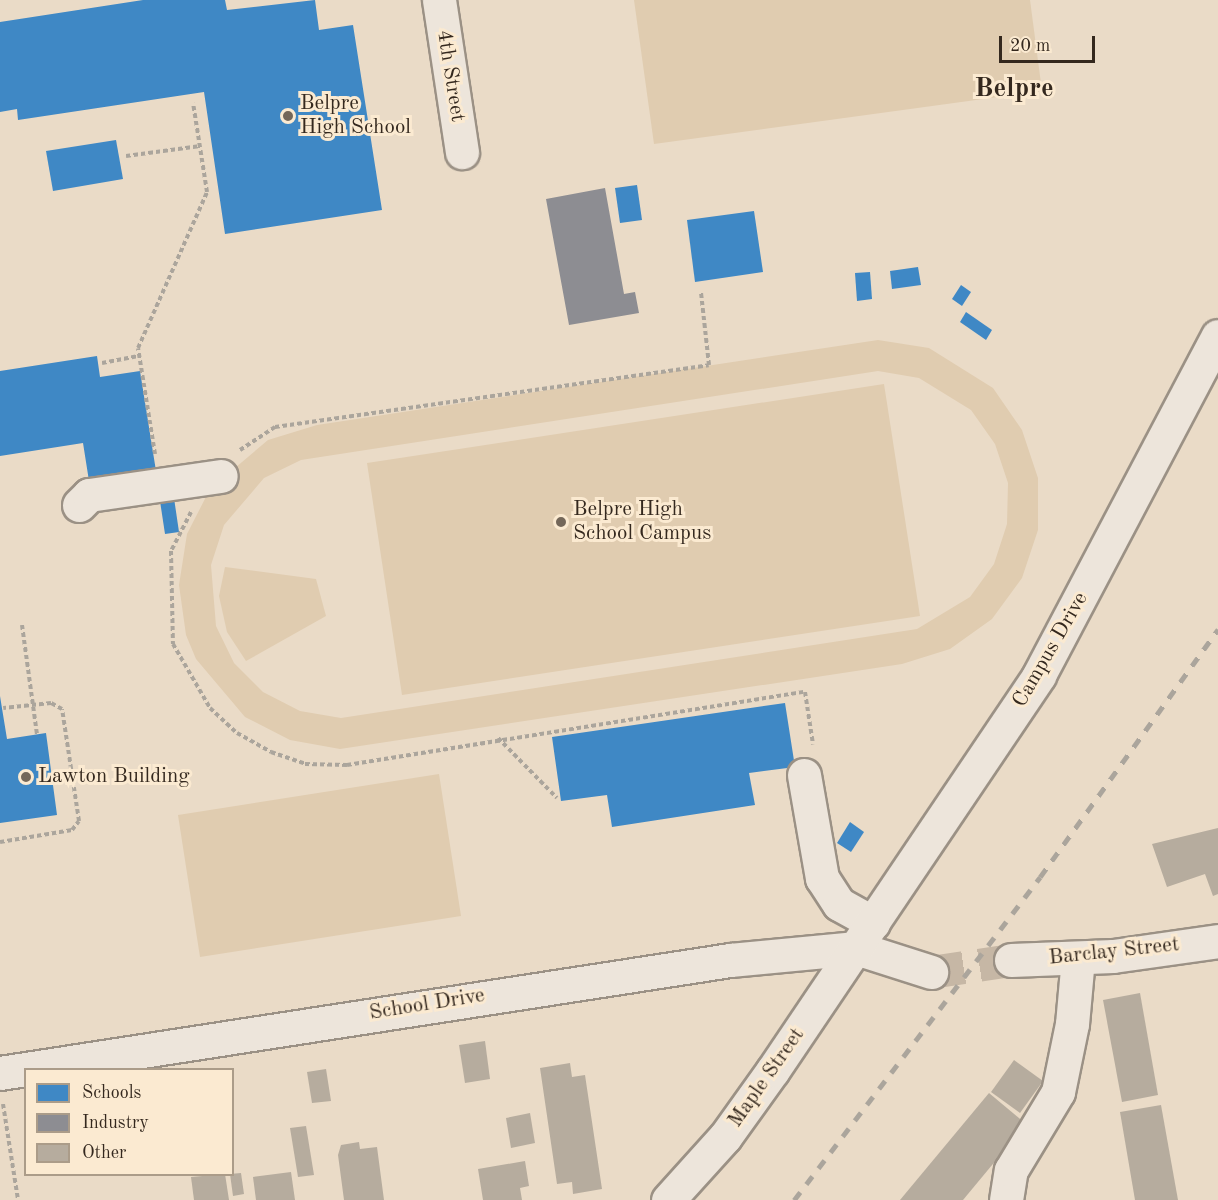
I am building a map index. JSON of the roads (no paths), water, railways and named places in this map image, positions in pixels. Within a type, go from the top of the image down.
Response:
[{"type":"street","name":"4th Street","points":[[439,0],[462,153]]},
{"type":"street","name":"Campus Drive","points":[[865,935],[1039,675],[1218,336]]},
{"type":"street","points":[[80,505],[89,495],[213,478]]},
{"type":"street","points":[[804,775],[822,878],[865,935],[931,972]]},
{"type":"street","name":"School Drive","points":[[95,1068],[865,935]]},
{"type":"street","name":"Maple Street","points":[[668,1200],[725,1137],[865,935]]},
{"type":"street","name":"Barclay Street","points":[[1011,960],[1078,958],[1218,941]]},
{"type":"street","points":[[1006,1200],[1011,1170],[1058,1092],[1072,1024],[1078,958]]},
{"type":"street","name":"School Drive","points":[[1,1084],[24,1080]]},
{"type":"tunnel","points":[[931,972],[1011,960]]},
{"type":"railway","points":[[794,1200],[1040,877],[1218,629]]},
{"type":"place","name":"Belpre High School","points":[[288,116]]},
{"type":"place","name":"Belpre High School Campus","points":[[561,522]]},
{"type":"place","name":"Lawton Building","points":[[26,777]]},
{"type":"district","name":"Belpre","points":[[1014,89]]}]
